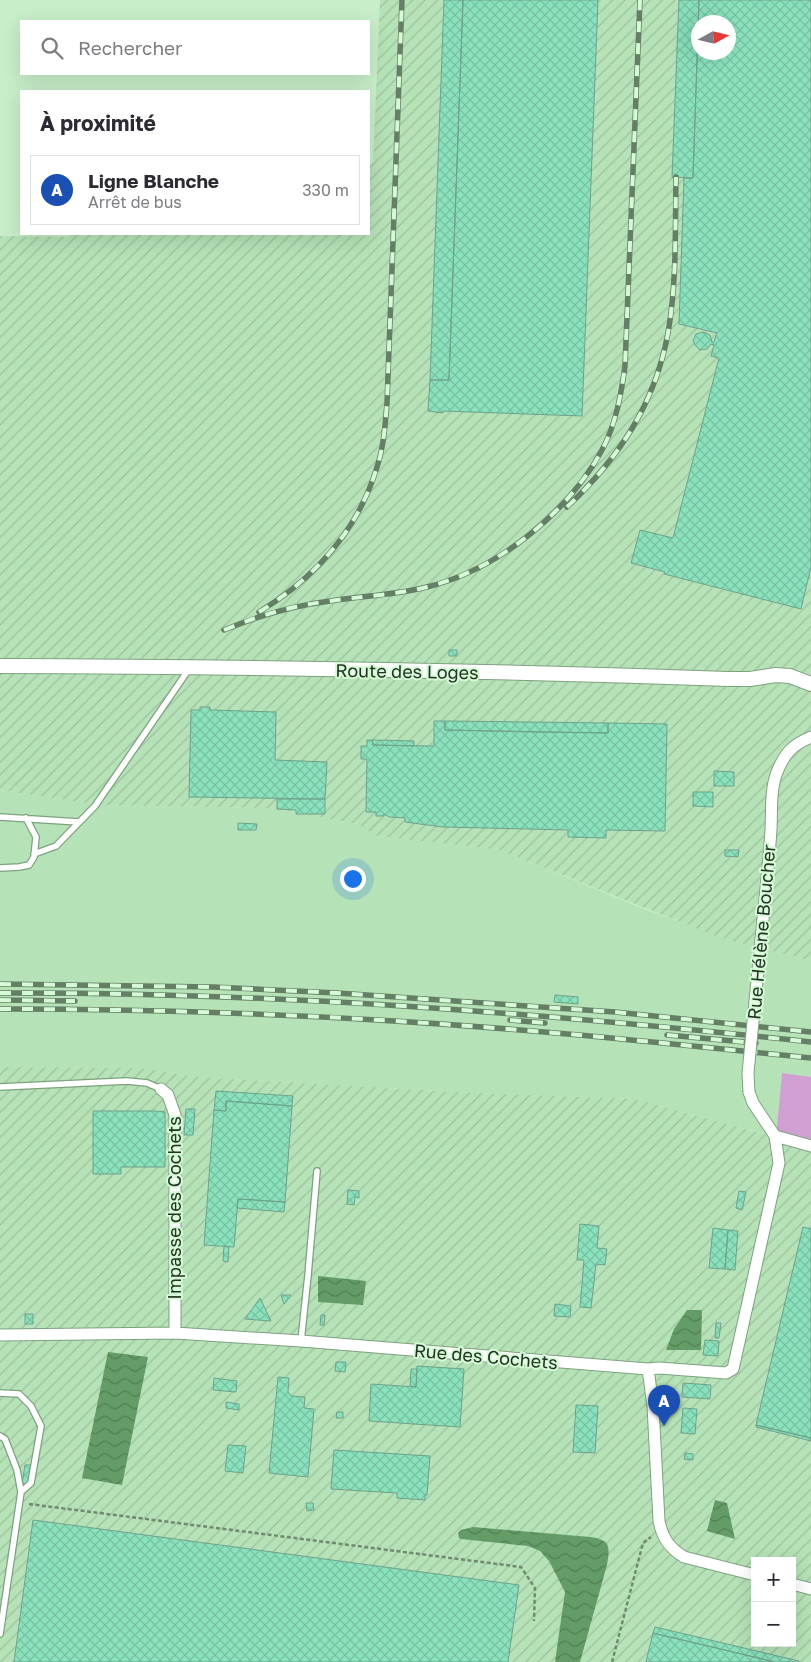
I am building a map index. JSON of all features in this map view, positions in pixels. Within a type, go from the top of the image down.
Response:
[{"type":"street","name":"Route des Loges","points":[[0,666],[190,667],[573,674],[728,679],[750,679],[776,675],[790,676],[811,684]]},
{"type":"street","name":"Rue Hélène Boucher","points":[[775,1136],[753,1104],[748,1092],[748,1073],[773,791],[777,773],[790,750],[797,743],[811,737]]},
{"type":"street","name":"Impasse des Cochets","points":[[160,1089],[168,1095],[175,1115],[175,1332]]},
{"type":"street","name":"Rue des Cochets","points":[[0,1335],[175,1332],[648,1369],[660,1368],[726,1373],[733,1369],[777,1173],[779,1163],[775,1136]]},
{"type":"street","points":[[775,1136],[811,1146]]},
{"type":"street","points":[[648,1369],[653,1406],[659,1521],[661,1532],[667,1544],[684,1557],[751,1574]]},
{"type":"street","points":[[796,1585],[811,1589]]},
{"type":"lane","points":[[34,854],[56,846],[101,796],[190,667]]},
{"type":"lane","points":[[0,817],[79,822]]},
{"type":"lane","points":[[0,868],[29,865],[34,857],[36,837],[26,818]]},
{"type":"lane","points":[[0,1087],[127,1081],[147,1084],[160,1089]]},
{"type":"lane","points":[[300,1341],[317,1171]]},
{"type":"lane","points":[[0,1393],[19,1394],[31,1406],[41,1426],[31,1483],[21,1492]]},
{"type":"lane","points":[[0,1436],[5,1439],[8,1446],[17,1470],[21,1492],[0,1634]]},
{"type":"path","points":[[20,1502],[521,1567],[536,1588],[534,1621]]},
{"type":"path","points":[[612,1662],[643,1543],[661,1532]]},
{"type":"shaded area","points":[[380,0],[811,0],[811,961],[713,935],[500,850],[377,836],[357,824],[270,808],[99,805],[0,790],[0,236],[370,235],[370,164],[373,163]]},
{"type":"shaded area","points":[[0,790],[99,805],[270,808],[357,824],[377,836],[500,850],[644,909],[735,942],[811,961],[811,1077],[782,1073],[776,1137],[636,1099],[475,1093],[196,1077],[140,1068],[0,1067]]},
{"type":"shaded area","points":[[0,1067],[140,1068],[196,1077],[475,1093],[636,1099],[811,1147],[811,1662],[0,1662]]},
{"type":"shaded area","points":[[782,1073],[811,1077],[811,1147],[776,1137]]},
{"type":"water","points":[[318,1276],[366,1281],[363,1305],[318,1302]]},
{"type":"water","points":[[687,1310],[702,1310],[701,1350],[666,1350],[674,1329]]},
{"type":"water","points":[[108,1352],[148,1357],[122,1485],[82,1478]]},
{"type":"water","points":[[715,1500],[727,1503],[735,1539],[707,1531]]},
{"type":"water","points":[[473,1527],[590,1537],[602,1540],[608,1545],[607,1565],[580,1662],[555,1662],[565,1592],[549,1561],[540,1551],[528,1546],[459,1538],[458,1533],[461,1530]]},
{"type":"building","points":[[444,0],[463,0],[449,380],[430,380]]},
{"type":"building","points":[[463,0],[598,0],[582,416],[443,411],[443,413],[428,411],[430,380],[449,380]]},
{"type":"building","points":[[679,0],[699,0],[698,15],[691,15],[691,60],[697,60],[693,178],[672,177]]},
{"type":"building","points":[[699,0],[811,0],[811,567],[801,609],[664,574],[665,572],[631,563],[640,530],[673,538],[719,358],[711,356],[714,345],[711,344],[707,349],[700,350],[693,341],[696,334],[703,332],[710,335],[712,342],[714,342],[717,333],[679,324],[684,178],[693,178],[697,60],[736,60],[736,15],[698,15]]},
{"type":"building","points":[[449,650],[457,650],[457,656],[449,656]]},
{"type":"building","points":[[200,707],[210,707],[210,710],[276,712],[275,760],[327,762],[325,799],[189,797],[191,710],[200,710]]},
{"type":"building","points":[[434,721],[445,721],[445,730],[608,733],[608,723],[667,724],[665,831],[606,830],[606,838],[568,837],[568,830],[443,827],[405,822],[405,818],[389,817],[384,814],[384,816],[376,816],[376,812],[366,812],[367,759],[361,759],[361,746],[367,746],[367,740],[372,740],[373,745],[434,746]]},
{"type":"building","points":[[445,721],[608,723],[608,733],[445,730]]},
{"type":"building","points":[[372,740],[414,741],[414,746],[373,745]]},
{"type":"building","points":[[714,771],[734,772],[734,786],[714,786]]},
{"type":"building","points":[[693,792],[713,792],[713,807],[693,806]]},
{"type":"building","points":[[277,799],[325,799],[325,814],[296,814],[296,810],[277,809]]},
{"type":"building","points":[[238,823],[257,824],[256,830],[238,830]]},
{"type":"building","points":[[725,850],[739,850],[738,857],[725,856]]},
{"type":"building","points":[[555,995],[578,997],[578,1004],[554,1002]]},
{"type":"building","points":[[216,1091],[293,1096],[292,1106],[226,1101],[226,1111],[214,1110]]},
{"type":"building","points":[[226,1101],[292,1106],[285,1202],[238,1199],[234,1247],[204,1245],[214,1110],[226,1111]]},
{"type":"building","points":[[186,1109],[195,1109],[193,1135],[184,1135]]},
{"type":"building","points":[[93,1111],[165,1112],[165,1167],[121,1167],[121,1174],[93,1174]]},
{"type":"building","points":[[348,1190],[359,1191],[359,1198],[355,1197],[354,1205],[347,1204]]},
{"type":"building","points":[[739,1191],[746,1192],[742,1210],[736,1208]]},
{"type":"building","points":[[238,1199],[285,1202],[284,1212],[237,1208]]},
{"type":"building","points":[[580,1224],[599,1226],[597,1248],[607,1249],[605,1265],[596,1264],[591,1308],[580,1307],[584,1260],[577,1260]]},
{"type":"building","points":[[803,1227],[811,1229],[811,1438],[756,1425]]},
{"type":"building","points":[[713,1228],[728,1230],[725,1269],[709,1268]]},
{"type":"building","points":[[728,1230],[738,1231],[735,1270],[725,1269]]},
{"type":"building","points":[[224,1246],[229,1247],[228,1262],[223,1261]]},
{"type":"building","points":[[281,1295],[291,1295],[284,1304]]},
{"type":"building","points":[[260,1298],[271,1321],[245,1319]]},
{"type":"building","points":[[555,1304],[571,1306],[570,1317],[554,1316]]},
{"type":"building","points":[[25,1314],[33,1314],[33,1324],[25,1324]]},
{"type":"building","points":[[321,1315],[325,1315],[324,1325],[320,1325]]},
{"type":"building","points":[[716,1323],[721,1323],[719,1338],[715,1338]]},
{"type":"building","points":[[705,1340],[719,1341],[718,1356],[703,1355]]},
{"type":"building","points":[[336,1362],[346,1362],[345,1372],[335,1371]]},
{"type":"building","points":[[417,1366],[464,1369],[460,1427],[369,1421],[371,1384],[416,1387]]},
{"type":"building","points":[[411,1369],[417,1369],[416,1387],[410,1386]]},
{"type":"building","points":[[278,1377],[289,1378],[288,1392],[291,1396],[305,1397],[304,1408],[314,1409],[308,1477],[269,1473]]},
{"type":"building","points":[[214,1378],[237,1381],[236,1392],[213,1390]]},
{"type":"building","points":[[683,1383],[711,1385],[710,1399],[682,1397]]},
{"type":"building","points":[[226,1402],[239,1404],[239,1410],[226,1408]]},
{"type":"building","points":[[576,1405],[598,1406],[595,1453],[573,1452]]},
{"type":"building","points":[[683,1408],[697,1409],[695,1434],[681,1433]]},
{"type":"building","points":[[337,1412],[343,1412],[343,1418],[336,1418]]},
{"type":"building","points":[[756,1425],[811,1438],[811,1441],[756,1427]]},
{"type":"building","points":[[228,1445],[246,1446],[243,1473],[225,1471]]},
{"type":"building","points":[[334,1450],[430,1456],[425,1500],[397,1498],[397,1493],[331,1489]]},
{"type":"building","points":[[685,1453],[693,1454],[693,1460],[684,1459]]},
{"type":"building","points":[[25,1465],[31,1465],[28,1485],[22,1484]]},
{"type":"building","points":[[306,1503],[313,1503],[314,1510],[307,1511]]},
{"type":"building","points":[[33,1520],[519,1585],[508,1662],[14,1662]]},
{"type":"building","points":[[655,1627],[799,1662],[775,1662],[653,1633]]},
{"type":"building","points":[[653,1633],[775,1662],[646,1662]]},
{"type":"railway","points":[[259,612],[279,599],[316,568],[346,532],[369,490],[381,451],[387,403],[402,0]]},
{"type":"railway","points":[[224,630],[289,608],[415,590],[453,579],[504,553],[528,536],[550,517],[588,473],[611,430],[620,398],[625,366],[640,0]]},
{"type":"railway","points":[[567,507],[603,469],[632,428],[644,406],[662,359],[668,333],[673,294],[676,177]]},
{"type":"railway","points":[[0,984],[213,987],[337,993],[615,1012],[811,1032]]},
{"type":"railway","points":[[0,993],[203,996],[406,1006],[508,1013],[811,1042]]},
{"type":"railway","points":[[0,1000],[75,1001]]},
{"type":"railway","points":[[0,1009],[213,1012],[426,1023],[567,1034],[811,1058]]},
{"type":"railway","points":[[510,1020],[545,1023]]},
{"type":"railway","points":[[667,1035],[756,1043]]},
{"type":"place","name":"Ligne Blanche","points":[[664,1426]]}]
